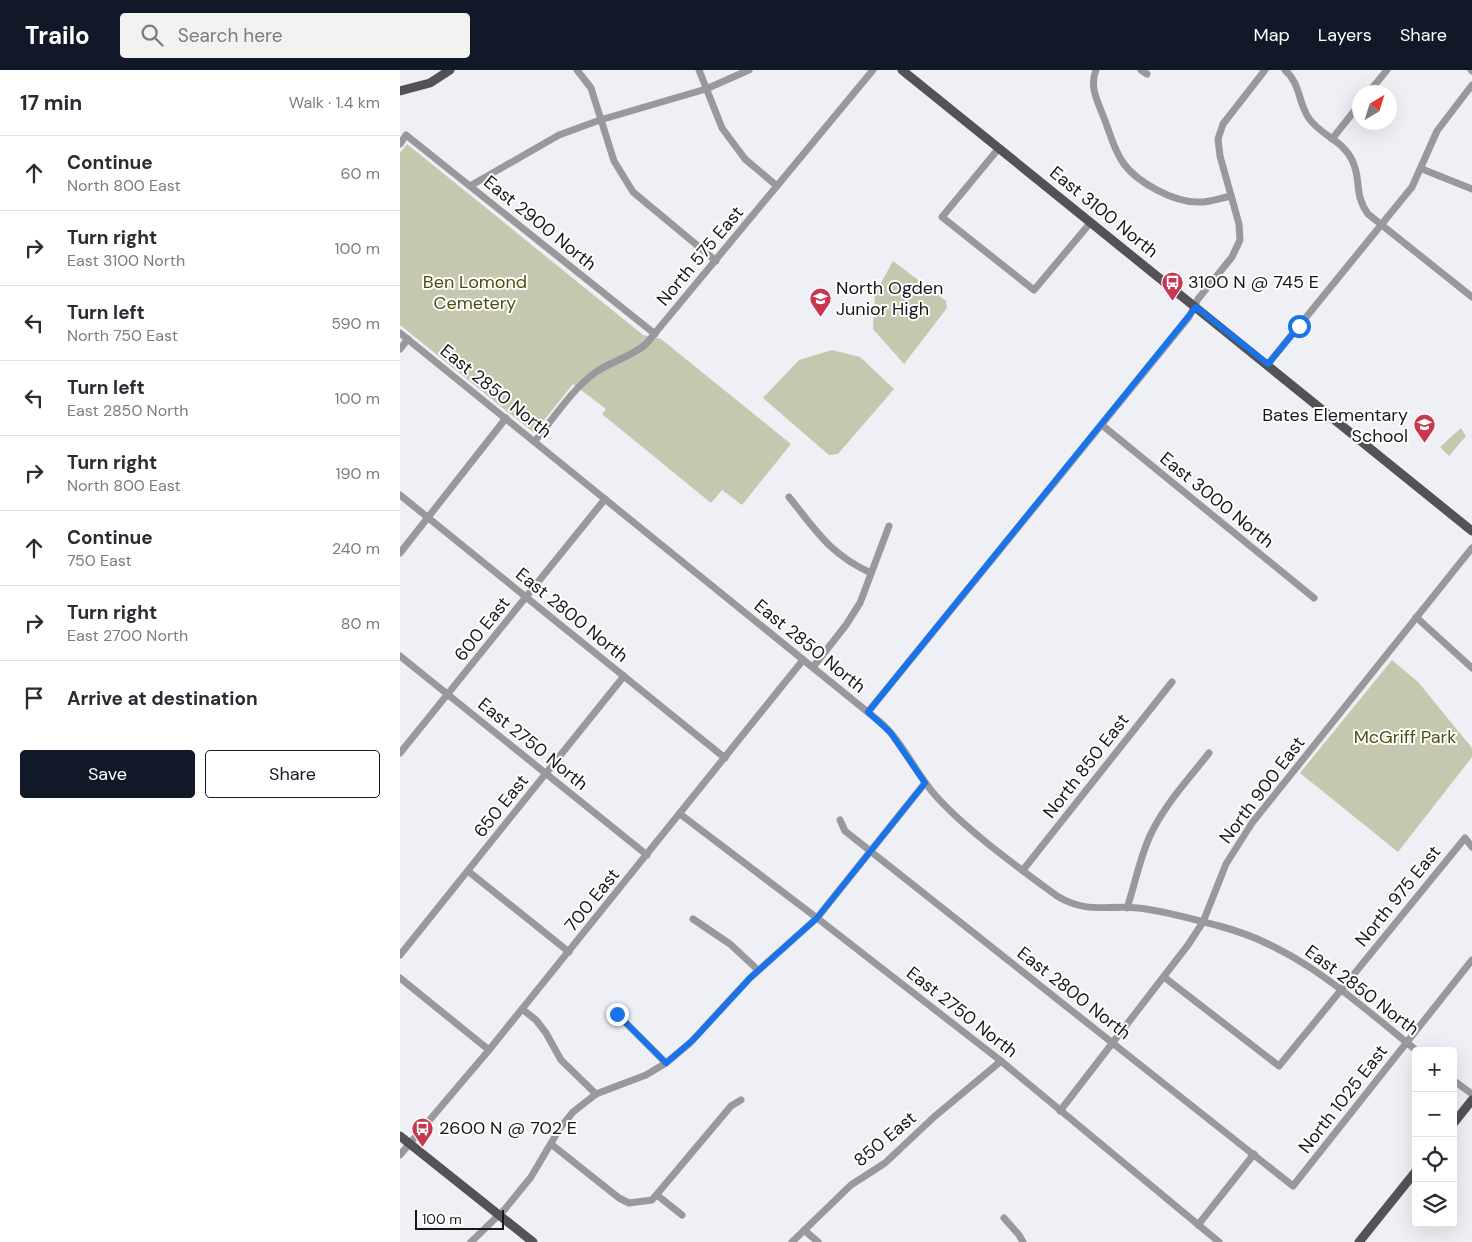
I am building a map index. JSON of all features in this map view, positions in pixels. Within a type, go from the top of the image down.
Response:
[{"type":"main road","points":[[400,91],[430,83],[450,70]]},
{"type":"main road","name":"East 3100 North","points":[[902,70],[1268,364],[1472,531]]},
{"type":"main road","points":[[1457,1119],[1472,1100]]},
{"type":"main road","points":[[400,1136],[532,1242]]},
{"type":"main road","points":[[1359,1242],[1412,1176]]},
{"type":"street","points":[[577,70],[591,88],[614,161],[633,192],[716,261]]},
{"type":"street","points":[[699,70],[722,128],[744,159],[777,186]]},
{"type":"street","points":[[470,186],[542,144],[600,120],[706,89],[750,70]]},
{"type":"street","name":"North 575 East","points":[[535,442],[588,378],[604,366],[627,358],[639,350],[655,334],[873,70]]},
{"type":"street","points":[[1096,70],[1093,77],[1094,92],[1118,154],[1128,169],[1147,184],[1186,201],[1204,202],[1231,196]]},
{"type":"street","points":[[868,712],[1102,425],[1196,307],[1198,299],[1232,257],[1238,247],[1240,232],[1218,139],[1223,124],[1265,70]]},
{"type":"street","points":[[1285,70],[1295,80],[1308,118],[1350,156],[1355,168],[1361,204],[1380,223],[1472,297]]},
{"type":"street","points":[[1375,85],[1387,70]]},
{"type":"street","points":[[1268,364],[1380,223],[1412,187],[1422,169],[1437,132],[1472,85]]},
{"type":"street","points":[[1332,139],[1352,115]]},
{"type":"street","name":"East 2900 North","points":[[400,144],[406,136],[655,334]]},
{"type":"street","points":[[999,148],[942,217],[1034,290],[1091,222]]},
{"type":"street","points":[[1422,169],[1472,189]]},
{"type":"street","name":"East 2850 North","points":[[400,333],[868,712],[890,732],[925,783],[959,819],[1052,893],[1072,904],[1096,909],[1127,908],[1154,911],[1203,922],[1248,935],[1270,944],[1307,965],[1412,1047]]},
{"type":"street","points":[[400,349],[408,339]]},
{"type":"street","points":[[400,553],[506,418]]},
{"type":"street","name":"East 3000 North","points":[[1102,425],[1314,598]]},
{"type":"street","name":"East 2800 North","points":[[400,495],[725,758]]},
{"type":"street","points":[[789,498],[836,553],[849,563],[871,573]]},
{"type":"street","name":"600 East","points":[[400,753],[605,499]]},
{"type":"street","points":[[813,667],[851,618],[860,603],[889,526]]},
{"type":"street","name":"North 900 East","points":[[1060,1111],[1164,978],[1203,922],[1226,864],[1252,823],[1472,548]]},
{"type":"street","points":[[1416,618],[1472,668]]},
{"type":"street","name":"East 2750 North","points":[[400,656],[647,855]]},
{"type":"street","name":"700 East","points":[[400,1155],[569,952],[803,660]]},
{"type":"street","name":"650 East","points":[[400,955],[624,676]]},
{"type":"street","name":"North 850 East","points":[[1023,870],[1172,682]]},
{"type":"street","points":[[1127,908],[1139,861],[1150,836],[1168,805],[1209,753]]},
{"type":"street","points":[[471,1242],[531,1177],[573,1112],[596,1094],[646,1075],[666,1063],[693,1040],[758,970],[817,918],[925,783]]},
{"type":"street","name":"East 2750 North","points":[[680,814],[1001,1061],[1219,1242]]},
{"type":"street","name":"East 2800 North","points":[[840,820],[845,831],[1293,1186]]},
{"type":"street","name":"North 975 East","points":[[1164,978],[1279,1066],[1465,838],[1472,847]]},
{"type":"street","points":[[468,871],[569,952]]},
{"type":"street","points":[[693,919],[730,944],[758,970]]},
{"type":"street","name":"North 1025 East","points":[[1293,1186],[1472,960]]},
{"type":"street","points":[[400,978],[489,1050]]},
{"type":"street","points":[[522,1009],[536,1020],[546,1032],[561,1060],[596,1094]]},
{"type":"street","points":[[617,1014],[666,1063]]},
{"type":"street","name":"850 East","points":[[792,1242],[851,1185],[885,1162],[934,1117],[1001,1061]]},
{"type":"street","points":[[1457,1083],[1472,1094]]},
{"type":"street","points":[[551,1144],[619,1198],[629,1203],[642,1203],[652,1200],[731,1106],[741,1100]]},
{"type":"street","points":[[1198,1225],[1254,1154]]},
{"type":"street","points":[[657,1194],[682,1215]]},
{"type":"street","points":[[1004,1218],[1020,1235],[1023,1242]]},
{"type":"street","points":[[804,1230],[818,1242]]},
{"type":"green space","name":"Ben Lomond Cemetery","points":[[407,144],[643,335],[661,339],[791,444],[742,505],[722,490],[711,503],[602,414],[606,409],[573,384],[534,433],[400,325],[400,153]]},
{"type":"green space","points":[[893,261],[946,301],[947,308],[904,364],[873,329],[875,294]]},
{"type":"green space","points":[[832,350],[860,357],[894,389],[838,454],[829,455],[763,398],[799,360]]},
{"type":"green space","points":[[1461,428],[1466,436],[1449,456],[1440,447]]},
{"type":"green space","name":"McGriff Park","points":[[1392,660],[1418,682],[1472,748],[1472,757],[1398,852],[1300,773]]},
{"type":"place","name":"3100 N @ 745 E","points":[[1172,301]]},
{"type":"place","name":"North Ogden Junior High","points":[[820,317]]},
{"type":"place","name":"Bates Elementary School","points":[[1424,444]]},
{"type":"place","name":"2600 N @ 702 E","points":[[423,1147]]},
{"type":"route","points":[[617,1014],[666,1063],[693,1040],[750,978],[817,918],[925,783],[895,737],[868,712],[1196,307],[1268,364],[1299,326]]}]
